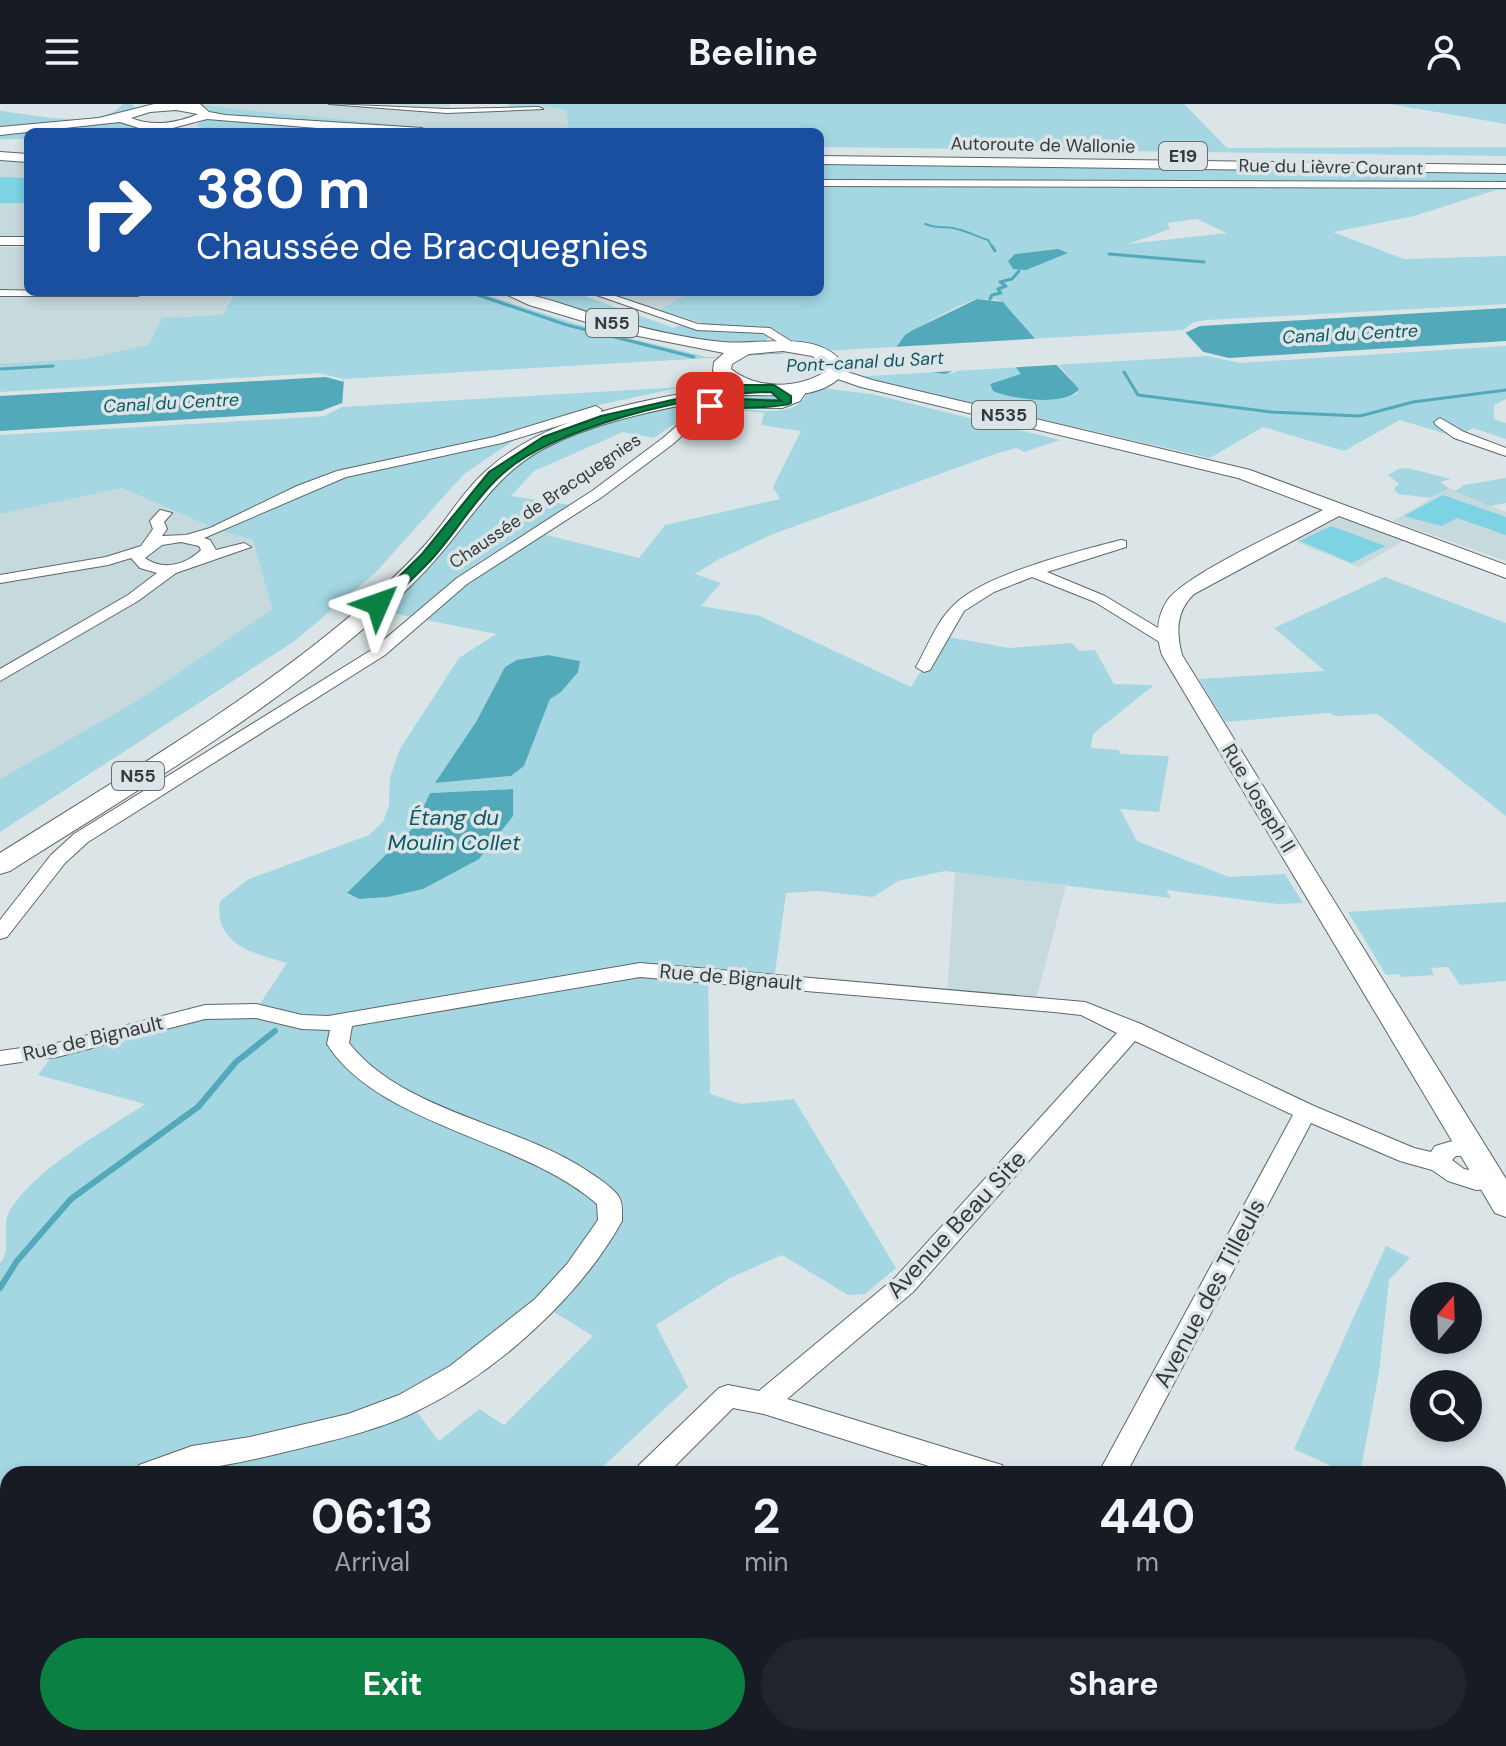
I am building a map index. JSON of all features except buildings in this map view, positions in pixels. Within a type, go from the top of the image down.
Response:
[{"type":"highway","points":[[33,128],[99,122],[125,117],[140,107],[161,105],[188,105],[204,110],[201,122]]},
{"type":"highway","points":[[125,117],[131,123],[164,125],[225,119],[361,128]]},
{"type":"highway","points":[[164,125],[173,128]]},
{"type":"highway","points":[[0,131],[24,129]]},
{"type":"highway","points":[[0,142],[24,142]]},
{"type":"highway","points":[[0,150],[24,150]]},
{"type":"highway","name":"Autoroute de Wallonie","points":[[824,151],[1506,159]]},
{"type":"highway","points":[[0,156],[24,158]]},
{"type":"highway","name":"Autoroute de Wallonie","points":[[824,160],[1506,169]]},
{"type":"highway","name":"N55","points":[[0,843],[254,680],[330,623],[389,570],[470,475],[491,458],[530,436],[596,410],[700,388],[724,369],[695,351],[551,314],[497,296]]},
{"type":"highway","name":"N55","points":[[523,296],[646,332],[717,347],[755,348]]},
{"type":"highway","points":[[794,347],[828,357],[836,365],[835,373],[810,385],[773,393],[724,369],[733,354],[755,348],[794,347]]},
{"type":"highway","name":"N55","points":[[0,865],[221,722],[319,653],[397,588],[427,557],[481,487],[519,455],[547,440],[605,418],[723,391],[773,393]]},
{"type":"main road","points":[[0,239],[24,240]]},
{"type":"main road","name":"N535","points":[[835,373],[867,384],[1244,474],[1506,569]]},
{"type":"main road","name":"N535","points":[[810,385],[860,388],[1125,449],[1174,457]]},
{"type":"main road","points":[[1167,640],[1170,611],[1187,590],[1338,509]]},
{"type":"main road","name":"Rue Joseph II","points":[[1167,640],[1172,655],[1499,1194]]},
{"type":"street","points":[[333,104],[447,111],[539,109]]},
{"type":"street","name":"Rue du Lièvre Courant","points":[[824,183],[1238,181],[1506,185]]},
{"type":"street","points":[[2,293],[17,280],[24,280]]},
{"type":"street","points":[[2,293],[24,293]]},
{"type":"street","points":[[605,296],[689,325],[757,329],[794,347]]},
{"type":"street","points":[[755,348],[776,337]]},
{"type":"street","name":"Chaussée de Bracquegnies","points":[[0,933],[58,859],[81,838],[367,660],[402,635],[462,581],[597,494],[668,441],[705,408],[724,403],[771,406],[773,393]]},
{"type":"street","points":[[0,585],[146,562],[186,538],[215,531],[302,489],[342,474],[497,440],[596,410]]},
{"type":"street","points":[[1440,422],[1459,435],[1506,452]]},
{"type":"street","points":[[0,676],[133,598],[160,529],[157,521],[165,513]]},
{"type":"street","points":[[160,529],[186,538],[208,551]]},
{"type":"street","points":[[924,667],[958,609],[967,600],[1033,572],[1121,544]]},
{"type":"street","points":[[0,579],[108,561],[146,562],[172,569],[193,564],[208,551],[239,548]]},
{"type":"street","points":[[1033,572],[1100,599],[1167,640]]},
{"type":"street","name":"Rue de Bignault","points":[[0,1058],[57,1050],[205,1012],[256,1011],[302,1022],[342,1022],[623,971],[660,969],[1085,1009],[1306,1112],[1408,1155],[1440,1163],[1456,1175],[1476,1181],[1499,1194]]},
{"type":"street","points":[[170,1466],[192,1458],[250,1449],[349,1425],[409,1403],[459,1374],[544,1306],[576,1271],[610,1221],[609,1201],[572,1171],[544,1156],[427,1110],[364,1072],[347,1058],[338,1044],[342,1022]]},
{"type":"street","name":"Avenue Beau Site","points":[[764,1403],[904,1285],[1133,1029]]},
{"type":"street","name":"Avenue des Tilleuls","points":[[1116,1466],[1306,1112]]},
{"type":"street","points":[[1440,1163],[1443,1152],[1456,1148],[1472,1149]]},
{"type":"street","points":[[657,1466],[728,1396],[764,1403],[966,1466]]},
{"type":"shaded area","points":[[123,104],[132,104],[135,108],[118,117],[0,129],[0,111],[83,119],[113,112]]},
{"type":"shaded area","points":[[179,104],[451,104],[448,109],[572,104],[568,110],[568,128],[388,128],[214,115],[205,107]]},
{"type":"shaded area","points":[[198,104],[428,128],[214,115],[209,108]]},
{"type":"shaded area","points":[[509,104],[1184,104],[1227,148],[1506,147],[1506,156],[824,147],[824,128],[568,128],[567,110],[541,105],[508,109]]},
{"type":"shaded area","points":[[1390,104],[1506,104],[1506,124]]},
{"type":"shaded area","points":[[207,118],[350,128],[201,128],[196,125]]},
{"type":"shaded area","points":[[119,121],[157,128],[43,128]]},
{"type":"shaded area","points":[[24,130],[24,139],[0,139],[0,132]]},
{"type":"shaded area","points":[[0,157],[24,159],[24,237],[0,237]]},
{"type":"shaded area","points":[[824,164],[1506,173],[1506,190],[1496,190],[1414,216],[1333,232],[1404,259],[1506,256],[1506,304],[1207,320],[1194,322],[1183,330],[1207,356],[1240,363],[1506,346],[1506,399],[1494,405],[1494,419],[1506,423],[1506,439],[1473,428],[1456,437],[1400,420],[1344,451],[1263,427],[1210,458],[857,377],[844,354],[791,340],[773,328],[705,324],[659,310],[684,296],[824,296]],"holes":[[[1197,219],[1227,233],[1128,244],[1170,229],[1167,223]],[[977,299],[996,300],[1007,306],[1070,378],[1078,393],[1047,400],[993,391],[990,384],[1021,375],[1022,371],[1015,366],[972,361],[953,373],[924,371],[898,344],[913,331],[958,306]]]},
{"type":"shaded area","points":[[0,247],[24,247],[24,296],[232,296],[227,304],[319,373],[0,391]]},
{"type":"shaded area","points":[[233,296],[490,296],[593,329],[703,356],[715,364],[687,386],[598,405],[469,445],[351,469],[216,529],[122,488],[0,514],[0,435],[312,417],[324,416],[342,407],[343,379],[319,373],[0,392],[0,364],[85,359],[149,345],[162,318],[223,315]]},
{"type":"shaded area","points":[[530,296],[584,296],[674,328],[681,325],[738,329],[770,336],[764,343],[705,342],[640,330]]},
{"type":"shaded area","points":[[613,296],[685,296],[657,311]]},
{"type":"shaded area","points":[[821,388],[872,394],[1060,440],[1024,452],[1017,448],[998,453],[773,534],[695,574],[721,583],[701,606],[760,616],[911,687],[943,636],[1009,648],[1072,643],[1079,651],[1095,650],[1114,684],[1154,685],[1093,734],[1091,748],[1119,750],[1120,754],[1169,756],[1159,812],[1120,809],[1137,841],[1229,877],[1285,874],[1303,903],[1278,904],[1166,890],[1171,898],[945,871],[898,881],[873,897],[817,891],[786,893],[774,980],[708,974],[710,1094],[741,1104],[794,1099],[896,1268],[865,1294],[848,1295],[782,1255],[730,1278],[656,1325],[688,1387],[604,1466],[0,1466],[0,1263],[6,1251],[7,1216],[22,1194],[54,1165],[145,1104],[38,1075],[57,1050],[144,1026],[256,1010],[287,963],[250,951],[230,938],[223,928],[220,901],[249,879],[369,835],[383,822],[389,805],[390,777],[400,749],[459,658],[496,634],[381,611],[506,470],[558,439],[609,421],[729,393],[777,394],[776,399],[760,402],[733,398],[716,401],[701,408],[681,427],[672,425],[654,438],[623,432],[534,471],[511,496],[578,506],[538,533],[639,558],[665,525],[780,499],[773,487],[801,431],[761,425],[764,413],[718,408],[768,411],[792,408],[801,402],[807,392]],"holes":[[[548,655],[580,661],[561,692],[550,699],[524,766],[511,776],[436,783],[476,722],[505,667]],[[513,789],[388,897],[359,899],[348,894],[414,827],[430,793]],[[544,1306],[593,1336],[504,1425],[479,1409],[439,1441],[410,1403]]]},
{"type":"shaded area","points":[[525,433],[464,474],[376,572],[296,640],[0,832],[0,779],[140,699],[272,609],[253,540],[221,531],[327,481]]},
{"type":"shaded area","points":[[1407,468],[1451,479],[1440,482],[1449,488],[1431,498],[1398,494],[1394,489],[1399,484],[1388,475]]},
{"type":"shaded area","points":[[1506,478],[1506,503],[1490,506],[1455,491],[1464,485]]},
{"type":"shaded area","points":[[122,488],[221,531],[253,540],[272,609],[140,699],[0,779],[0,514]]},
{"type":"shaded area","points":[[1449,488],[1506,512],[1506,561],[1393,521]]},
{"type":"shaded area","points":[[1339,518],[1405,540],[1359,567],[1298,543],[1298,540]]},
{"type":"shaded area","points":[[1385,577],[1506,623],[1506,816],[1378,714],[1336,716],[1329,713],[1225,722],[1199,679],[1325,671],[1274,628]]},
{"type":"shaded area","points":[[955,872],[1066,886],[1035,1003],[947,996]]},
{"type":"shaded area","points":[[1506,902],[1506,981],[1460,985],[1448,967],[1431,968],[1434,975],[1386,975],[1348,912]]},
{"type":"shaded area","points":[[1386,1246],[1410,1258],[1389,1280],[1379,1372],[1361,1466],[1331,1466],[1294,1449]]},
{"type":"water","points":[[1058,249],[1068,253],[1026,270],[1013,269],[1008,261],[1015,254]]},
{"type":"water","name":"Canal du Centre","points":[[977,299],[1003,302],[1038,342],[1185,333],[1200,326],[1506,308],[1506,341],[1229,358],[1204,352],[1054,362],[1079,389],[1073,395],[1051,400],[1012,397],[993,391],[990,384],[1021,374],[1015,366],[965,366],[945,374],[924,371],[342,403],[321,411],[0,431],[0,396],[326,377],[344,382],[777,353],[894,350],[913,330]]},
{"type":"water","name":"Étang du Moulin Collet","points":[[548,655],[580,661],[578,672],[561,692],[550,699],[524,766],[511,776],[435,783],[476,722],[505,667],[517,660]]},
{"type":"water","name":"Étang du Moulin Collet","points":[[513,789],[513,816],[479,859],[423,889],[388,897],[359,899],[347,893],[414,827],[430,793]]},
{"type":"pier","name":"Pont-canal du Sart","points":[[1183,330],[1207,356],[342,407],[344,379]]},
{"type":"waterway","points":[[925,224],[965,231],[988,240],[993,248]]},
{"type":"waterway","points":[[992,246],[995,251]]},
{"type":"waterway","points":[[1109,254],[1204,262]]},
{"type":"waterway","points":[[990,299],[992,295],[1001,293],[998,289],[1006,286],[1000,282],[1012,279],[1019,271]]},
{"type":"waterway","points":[[481,296],[567,325],[694,357]]},
{"type":"waterway","points":[[0,369],[53,366]]},
{"type":"waterway","points":[[1124,372],[1138,395],[1271,412],[1360,416],[1413,402],[1506,390]]},
{"type":"waterway","points":[[0,1288],[17,1261],[71,1199],[198,1107],[236,1062],[275,1031]]},
{"type":"route","points":[[378,604],[427,557],[493,475],[547,440],[605,418],[739,388],[774,388],[787,398],[786,403],[776,405],[734,402],[710,406]]}]
